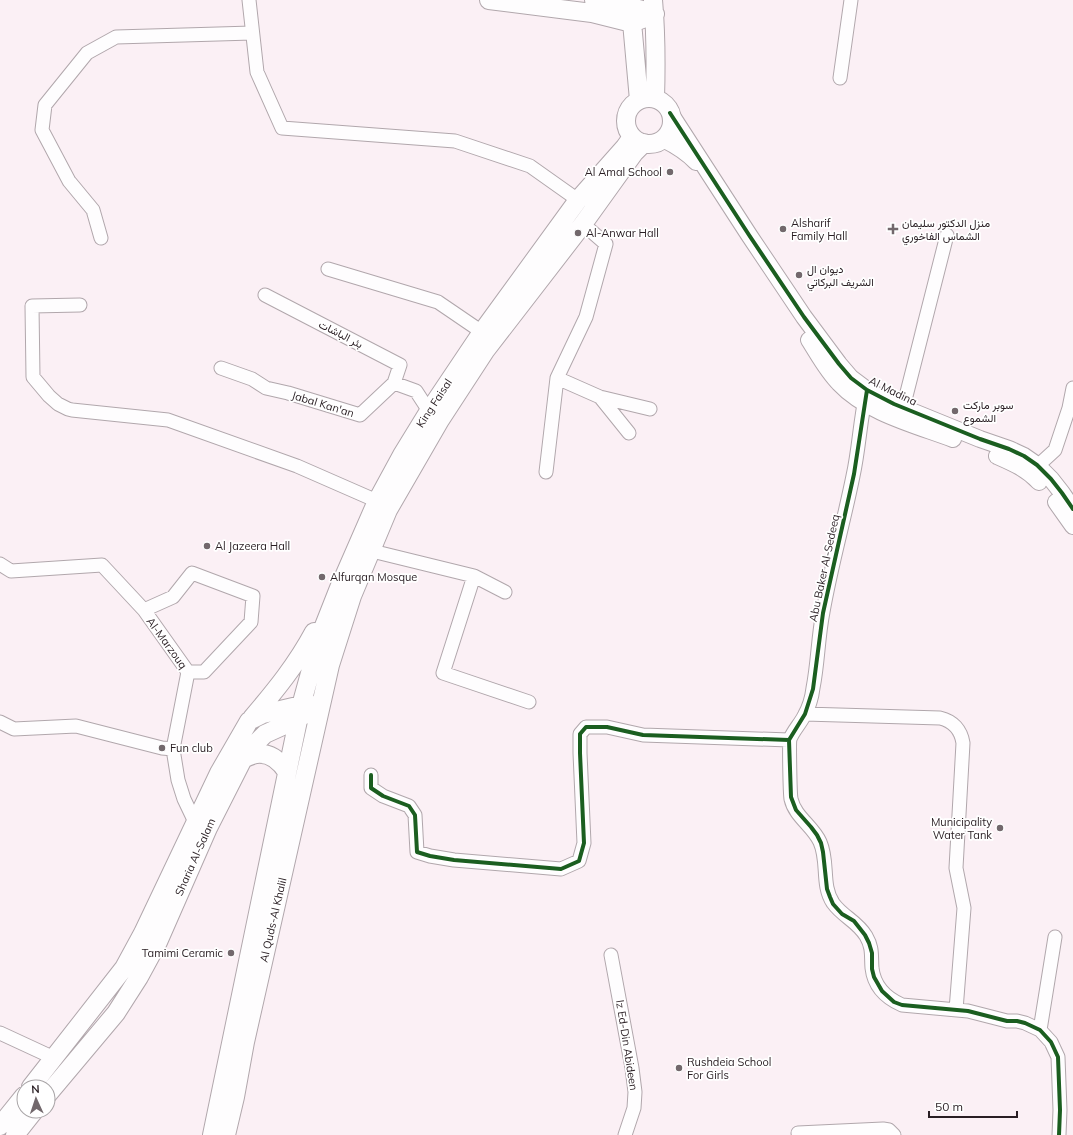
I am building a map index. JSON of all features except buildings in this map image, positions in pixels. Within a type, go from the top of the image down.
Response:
[{"type":"main road","points":[[489,0],[592,13],[654,7],[656,78],[647,100]]},
{"type":"main road","points":[[594,0],[631,10]]},
{"type":"main road","points":[[631,10],[647,100]]},
{"type":"main road","points":[[647,100],[662,102],[670,113],[672,120],[670,128],[663,139],[657,142],[650,144],[638,140],[628,131],[626,117],[633,104],[647,100]]},
{"type":"main road","name":"King Faisal","points":[[299,713],[324,626],[339,588],[377,501],[402,455],[429,411],[482,332],[578,200],[625,147],[638,140]]},
{"type":"main road","name":"King Faisal","points":[[321,704],[330,665],[352,596],[388,510],[440,420],[485,351],[584,224],[634,152],[638,140]]},
{"type":"main road","name":"Sharia Al-Salam","points":[[56,1084],[116,1013],[158,942],[202,825],[219,773],[249,722],[280,685],[304,652],[339,588]]},
{"type":"main road","name":"Sharia Al-Salam","points":[[37,1079],[124,968],[202,825],[252,747],[265,734],[299,713],[321,704]]},
{"type":"main road","name":"Al Quds-Al Khalil","points":[[226,1135],[235,1097],[245,1042],[321,704]]},
{"type":"main road","name":"Sharia Al-Salam","points":[[249,722],[263,714],[281,709],[299,713]]},
{"type":"main road","name":"Al Quds-Al Khalil","points":[[212,1135],[299,713]]},
{"type":"main road","points":[[243,759],[256,754],[267,755],[276,759],[282,764],[287,772]]},
{"type":"main road","points":[[0,1126],[16,1106]]},
{"type":"main road","points":[[15,1135],[28,1119]]},
{"type":"street","points":[[249,0],[257,72],[282,128],[455,141],[530,166],[578,200]]},
{"type":"street","points":[[840,78],[851,0]]},
{"type":"street","points":[[101,238],[93,210],[69,181],[42,130],[45,105],[87,54],[116,37],[252,33]]},
{"type":"street","points":[[670,113],[717,185]]},
{"type":"street","points":[[663,139],[677,146],[692,158],[717,185]]},
{"type":"street","name":"Al Madina","points":[[717,185],[808,323],[874,408],[893,417],[1016,464],[1033,469],[1051,479],[1073,509]]},
{"type":"street","points":[[546,472],[557,378],[586,317],[606,244],[584,224]]},
{"type":"street","points":[[903,408],[947,235]]},
{"type":"street","points":[[328,269],[438,302],[482,332]]},
{"type":"street","name":"بئر الباشات","points":[[265,296],[400,364],[394,383]]},
{"type":"street","points":[[80,305],[32,306],[33,377],[58,404],[72,410],[168,420],[297,466],[377,501]]},
{"type":"street","name":"Jabal Kan'an","points":[[221,368],[252,379],[266,388],[288,393],[360,415],[394,383]]},
{"type":"street","points":[[557,378],[600,397],[650,409]]},
{"type":"street","points":[[394,383],[416,391],[429,411]]},
{"type":"street","points":[[1033,469],[1055,450],[1069,408],[1073,388]]},
{"type":"street","name":"Al Madina","points":[[866,396],[903,408],[1024,456],[1045,489],[1073,526]]},
{"type":"street","name":"Abu Baker Al-Sedeeq","points":[[789,740],[805,714],[813,689],[822,613],[854,474],[866,396]]},
{"type":"street","points":[[600,397],[629,433]]},
{"type":"street","points":[[372,551],[474,576],[506,592]]},
{"type":"street","name":"Al-Marzouq","points":[[0,564],[11,570],[102,565],[144,610],[188,672],[173,749],[178,780],[184,799],[202,825]]},
{"type":"street","points":[[144,610],[172,597],[192,573],[253,596],[251,622],[204,672],[188,672]]},
{"type":"street","points":[[474,576],[443,673],[529,702]]},
{"type":"street","points":[[805,714],[940,718],[953,724],[961,734],[963,743],[956,868],[964,908],[956,1010]]},
{"type":"street","points":[[0,722],[14,729],[76,726],[162,748],[173,749]]},
{"type":"street","points":[[371,775],[371,788],[383,796],[409,806],[415,815],[417,852],[454,860],[561,868],[579,861],[584,843],[580,734],[586,727],[607,727],[643,735],[789,740],[790,790],[793,804],[796,810],[817,835],[821,843],[827,889],[833,904],[842,914],[854,921],[869,943],[872,953],[872,969],[877,985],[887,997],[902,1005],[968,1011],[1007,1021],[1025,1023],[1040,1030],[1051,1042],[1058,1057],[1060,1110],[1059,1135]]},
{"type":"street","points":[[1040,1030],[1055,937]]},
{"type":"street","name":"Iz Ed-Din Abideen","points":[[611,955],[635,1092],[634,1108],[625,1135]]},
{"type":"street","points":[[0,1033],[54,1058]]},
{"type":"street","points":[[798,1133],[885,1129],[891,1131],[894,1135]]},
{"type":"cycle path","points":[[670,113],[804,317],[851,378],[867,390],[894,404],[1024,456],[1037,465],[1051,479],[1073,509]]},
{"type":"cycle path","points":[[867,390],[854,474],[823,613],[813,689],[805,714],[789,740],[791,797],[796,810],[811,827],[821,843],[827,889],[833,904],[842,914],[854,921],[865,935],[869,943],[872,953],[872,969],[874,977],[882,991],[894,1002],[902,1005],[968,1011],[1007,1021],[1025,1023],[1040,1030],[1051,1042],[1058,1057],[1060,1110],[1059,1135]]},
{"type":"cycle path","points":[[371,775],[371,788],[383,796],[409,806],[415,815],[417,852],[454,860],[561,869],[579,861],[584,843],[580,734],[586,727],[607,727],[643,735],[789,740]]},
{"type":"place","name":"Al Amal School","points":[[670,172]]},
{"type":"place","name":"Alsharif Family Hall","points":[[783,229]]},
{"type":"place","name":"منزل الدكتور سليمان الشماس الفاخوري","points":[[893,229]]},
{"type":"place","name":"Al-Anwar Hall","points":[[578,233]]},
{"type":"place","name":"ديوان ال الشريف البركاتي","points":[[799,275]]},
{"type":"place","name":"سوبر ماركت الشموع","points":[[955,411]]},
{"type":"place","name":"Al Jazeera Hall","points":[[207,546]]},
{"type":"place","name":"Alfurqan Mosque","points":[[322,577]]},
{"type":"place","name":"Fun club","points":[[162,748]]},
{"type":"place","name":"Municipality Water Tank","points":[[1000,828]]},
{"type":"place","name":"Tamimi Ceramic","points":[[231,953]]},
{"type":"place","name":"Rushdeia School For Girls","points":[[679,1068]]}]
